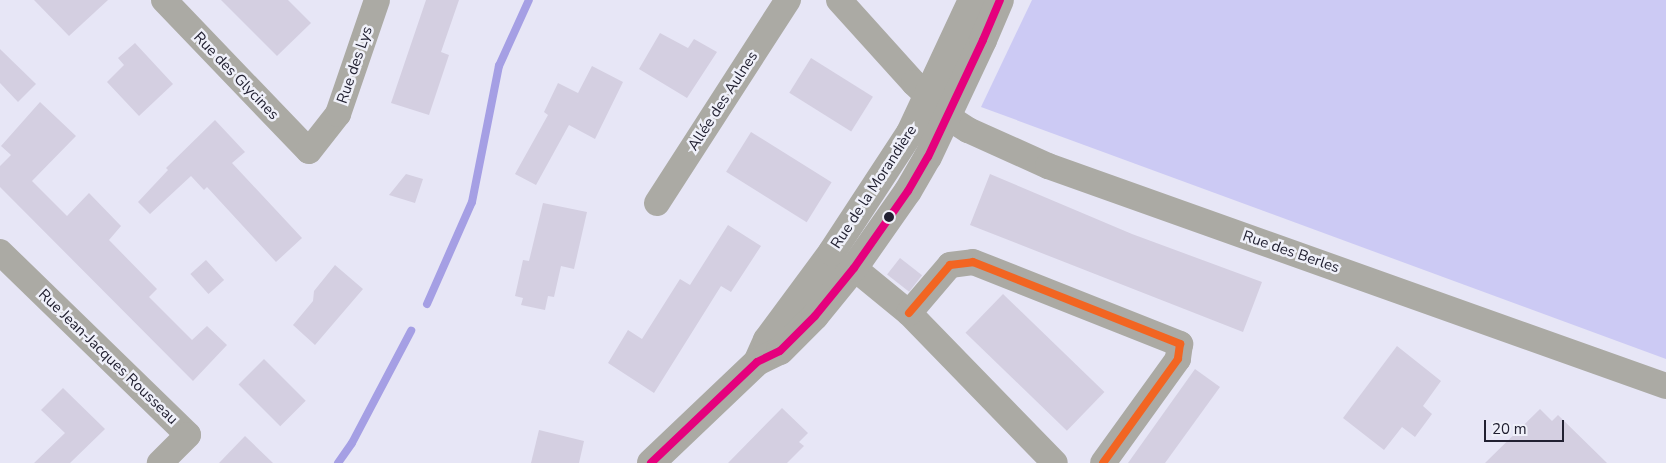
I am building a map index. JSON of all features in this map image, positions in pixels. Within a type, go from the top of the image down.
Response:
[{"type":"street","name":"Rue des Glycines","points":[[164,0],[309,152]]},
{"type":"street","name":"Allée des Aulnes","points":[[657,203],[788,0]]},
{"type":"street","points":[[839,0],[928,95]]},
{"type":"street","name":"Rue de la Morandière","points":[[757,362],[767,340],[885,174],[910,133],[972,0]]},
{"type":"street","name":"Rue de la Morandière","points":[[651,463],[757,362],[780,351],[815,316],[854,268],[908,191],[928,157],[1000,0]]},
{"type":"street","name":"Rue des Lys","points":[[309,152],[338,114],[372,4]]},
{"type":"street","name":"Rue des Berles","points":[[928,95],[947,115],[968,130],[1048,166],[1666,386]]},
{"type":"street","name":"Rue Jean-Jacques Rousseau","points":[[0,252],[188,435],[160,463]]},
{"type":"street","points":[[909,313],[950,265],[973,262],[1180,344],[1178,359],[1103,463]]},
{"type":"street","points":[[854,268],[909,313],[1055,463]]},
{"type":"shaded area","points":[[1032,0],[1666,0],[1666,359],[981,107]]},
{"type":"building","points":[[34,0],[108,0],[69,36]]},
{"type":"building","points":[[221,0],[288,0],[311,23],[277,56]]},
{"type":"building","points":[[426,0],[459,0],[441,52],[449,55],[429,115],[391,103]]},
{"type":"building","points":[[660,33],[688,48],[694,39],[717,52],[687,98],[639,69]]},
{"type":"building","points":[[135,43],[173,84],[139,116],[107,82],[124,65],[118,58]]},
{"type":"building","points":[[0,49],[36,84],[18,102],[0,83]]},
{"type":"building","points":[[811,58],[873,97],[851,131],[789,93]]},
{"type":"building","points":[[592,66],[623,82],[595,139],[569,125],[536,185],[515,174],[548,115],[544,112],[558,83],[578,93]]},
{"type":"building","points":[[40,102],[76,136],[32,181],[67,216],[89,193],[121,226],[109,240],[157,289],[149,297],[192,340],[207,326],[227,345],[193,381],[0,187],[0,166],[11,155],[1,146]]},
{"type":"building","points":[[215,120],[245,152],[232,163],[302,238],[276,262],[207,187],[204,190],[191,176],[150,214],[138,202],[168,170],[166,168]]},
{"type":"building","points":[[751,132],[832,182],[807,222],[726,172]]},
{"type":"building","points":[[406,174],[423,179],[415,203],[389,195]]},
{"type":"building","points":[[990,174],[1132,234],[1262,282],[1243,332],[970,225]]},
{"type":"building","points":[[543,203],[587,212],[574,269],[561,266],[554,297],[548,296],[545,310],[521,305],[523,298],[515,296],[523,260],[529,261]]},
{"type":"building","points":[[728,225],[761,246],[731,292],[721,286],[654,393],[608,363],[628,330],[642,339],[680,279],[690,285]]},
{"type":"building","points":[[900,258],[922,275],[909,292],[887,275]]},
{"type":"building","points":[[206,260],[224,280],[208,294],[190,274]]},
{"type":"building","points":[[335,265],[363,289],[315,345],[293,325],[313,301],[314,291]]},
{"type":"building","points":[[1003,294],[1104,392],[1067,431],[965,333]]},
{"type":"building","points":[[1397,346],[1441,381],[1423,406],[1432,414],[1415,437],[1402,427],[1384,450],[1343,418]]},
{"type":"building","points":[[264,359],[306,401],[280,426],[239,384]]},
{"type":"building","points":[[1195,369],[1220,387],[1165,463],[1128,463]]},
{"type":"building","points":[[63,388],[105,429],[70,463],[34,463],[65,433],[41,410]]},
{"type":"building","points":[[782,408],[808,433],[799,442],[804,446],[787,463],[728,463]]},
{"type":"building","points":[[1540,409],[1552,421],[1558,415],[1607,463],[1485,463]]},
{"type":"building","points":[[539,430],[584,441],[579,463],[531,463]]},
{"type":"building","points":[[245,436],[273,463],[219,463]]},
{"type":"waterway","points":[[427,304],[472,202],[499,66],[529,0]]},
{"type":"waterway","points":[[338,463],[352,443],[411,331]]},
{"type":"transit line","points":[[651,463],[757,362],[780,351],[815,316],[854,268],[908,191],[928,157],[1000,0]]},
{"type":"transit line","points":[[909,313],[950,265],[973,262],[1180,344],[1178,359],[1103,463]]}]
